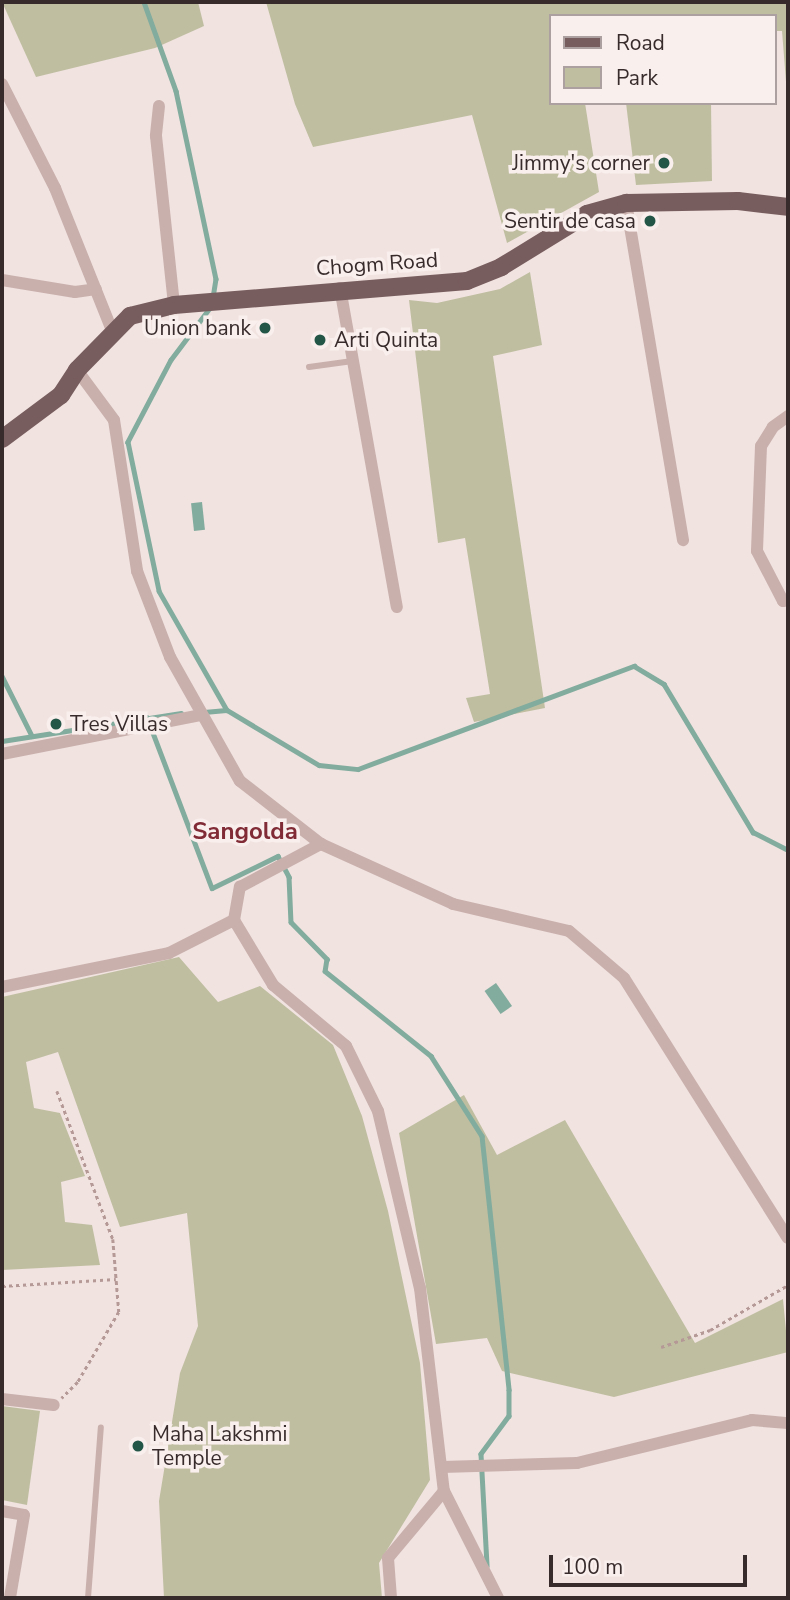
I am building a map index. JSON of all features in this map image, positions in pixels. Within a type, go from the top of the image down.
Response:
[{"type":"main road","name":"Chogm Road","points":[[2,439],[61,395],[77,370],[130,316],[174,305],[340,288],[467,281],[501,267],[587,214],[626,203],[738,201],[788,207]]},
{"type":"street","points":[[2,84],[55,188],[113,332]]},
{"type":"street","points":[[159,106],[156,136],[174,305]]},
{"type":"street","points":[[626,203],[683,540]]},
{"type":"street","points":[[2,280],[75,292],[96,289]]},
{"type":"street","points":[[340,288],[397,607]]},
{"type":"street","points":[[77,370],[114,420],[137,571],[170,657],[200,715],[240,781],[321,844],[453,904],[569,931],[624,978],[788,1238]]},
{"type":"street","points":[[788,416],[773,427],[761,446],[757,551],[783,601],[788,600]]},
{"type":"street","points":[[2,754],[200,715]]},
{"type":"street","points":[[321,844],[240,887],[234,920],[273,985],[346,1046],[378,1111],[420,1288],[444,1491],[498,1598]]},
{"type":"street","points":[[2,987],[169,953],[234,920]]},
{"type":"street","points":[[2,1399],[54,1405]]},
{"type":"street","points":[[442,1468],[577,1463],[752,1420],[788,1423]]},
{"type":"street","points":[[391,1598],[388,1558],[444,1491]]},
{"type":"street","points":[[2,1511],[24,1515],[10,1598]]},
{"type":"lane","points":[[309,367],[355,361]]},
{"type":"lane","points":[[88,1598],[101,1427]]},
{"type":"path","points":[[54,1405],[78,1381],[119,1312],[113,1239],[57,1091]]},
{"type":"path","points":[[2,1286],[116,1279]]},
{"type":"path","points":[[660,1348],[710,1330],[788,1285]]},
{"type":"green space","points":[[2,2],[198,2],[204,26],[155,48],[36,77]]},
{"type":"green space","points":[[266,2],[788,2],[788,107],[782,31],[776,31],[776,14],[548,14],[548,105],[585,105],[599,192],[507,243],[472,115],[313,147],[295,104]]},
{"type":"green space","points":[[626,105],[711,105],[712,181],[636,185]]},
{"type":"green space","points":[[530,272],[542,345],[493,356],[545,708],[474,722],[466,698],[490,694],[465,538],[438,543],[409,300],[437,303],[500,289]]},
{"type":"green space","points":[[179,957],[218,1002],[260,986],[333,1045],[362,1116],[388,1211],[420,1363],[430,1480],[379,1563],[382,1598],[164,1598],[159,1501],[180,1373],[198,1326],[187,1213],[120,1227],[58,1052],[26,1062],[34,1108],[60,1113],[85,1176],[61,1182],[65,1222],[92,1225],[100,1265],[2,1270],[2,997]]},
{"type":"green space","points":[[464,1095],[497,1155],[565,1120],[695,1343],[783,1299],[788,1352],[614,1397],[502,1371],[487,1338],[436,1344],[399,1133]]},
{"type":"green space","points":[[2,1406],[40,1411],[27,1505],[2,1500]]},
{"type":"shaded area","points":[[202,502],[205,530],[194,531],[191,503]]},
{"type":"shaded area","points":[[496,983],[512,1006],[501,1014],[485,991]]},
{"type":"waterway","points":[[144,2],[176,91],[216,279],[213,298]]},
{"type":"waterway","points":[[211,307],[171,360],[128,442],[159,591],[227,710],[319,765],[358,769],[634,666],[664,684],[753,832],[788,850]]},
{"type":"waterway","points":[[2,676],[32,736]]},
{"type":"waterway","points":[[204,712],[226,710]]},
{"type":"waterway","points":[[2,741],[181,713]]},
{"type":"waterway","points":[[147,717],[212,888],[278,856],[289,877],[291,922],[327,959],[325,971],[431,1056],[482,1136],[509,1390],[509,1416],[481,1454],[487,1566]]},
{"type":"place","name":"Jimmy's corner","points":[[664,163]]},
{"type":"place","name":"Sentir de casa","points":[[650,221]]},
{"type":"place","name":"Union bank","points":[[265,328]]},
{"type":"place","name":"Arti Quinta","points":[[320,340]]},
{"type":"place","name":"Tres Villas","points":[[56,724]]},
{"type":"place","name":"Maha Lakshmi Temple","points":[[138,1446]]},
{"type":"district","name":"Sangolda","points":[[245,832]]}]
